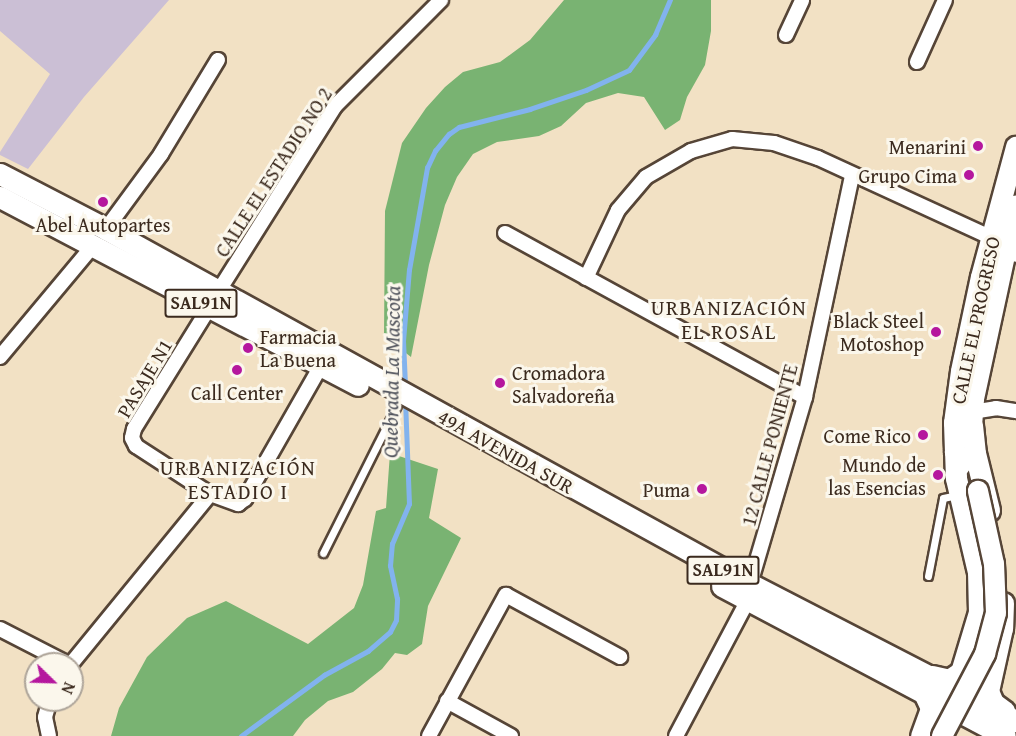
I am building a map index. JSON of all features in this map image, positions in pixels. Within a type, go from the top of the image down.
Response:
[{"type":"main road","name":"49A AVENIDA SUR","points":[[0,174],[106,229],[214,300],[321,366],[434,418],[749,592],[925,695],[1005,736]]},
{"type":"main road","name":"49A AVENIDA SUR","points":[[0,198],[92,247],[214,300],[397,400]]},
{"type":"main road","points":[[972,419],[980,478],[999,551],[1001,577],[1002,628],[988,692],[993,703],[1016,721]]},
{"type":"main road","points":[[920,672],[949,680],[961,672],[979,612],[979,586],[969,493],[956,478],[955,452]]},
{"type":"main road","name":"49A AVENIDA SUR","points":[[749,592],[920,672],[1016,721]]},
{"type":"main road","points":[[966,659],[970,675],[980,679],[990,677]]},
{"type":"main road","points":[[925,695],[931,708],[929,735]]},
{"type":"main road","points":[[929,735],[939,727],[951,736]]},
{"type":"main road","points":[[973,736],[994,736]]},
{"type":"street","name":"CALLE EL ESTADIO NO 2","points":[[214,300],[335,106],[441,0]]},
{"type":"street","points":[[786,35],[802,0]]},
{"type":"street","points":[[917,62],[945,0]]},
{"type":"street","points":[[106,229],[161,154],[218,60]]},
{"type":"street","points":[[586,278],[618,210],[646,177],[692,151],[732,139],[774,143],[818,158],[1005,247]]},
{"type":"street","name":"CALLE EL PROGRESO","points":[[955,452],[954,423],[961,370],[1005,247],[1016,147]]},
{"type":"street","name":"12 CALLE PONIENTE","points":[[676,736],[749,592],[805,397],[852,175]]},
{"type":"street","name":"CALLE EL PROGRESO","points":[[929,735],[955,702],[985,654],[996,613],[994,564],[969,493],[972,419],[1005,247],[1016,205]]},
{"type":"street","points":[[504,233],[805,397]]},
{"type":"street","points":[[0,357],[92,247]]},
{"type":"street","name":"PASAJE N1","points":[[214,300],[134,429],[132,438],[136,446],[210,494],[238,504],[245,499],[321,366]]},
{"type":"street","points":[[972,419],[996,408],[1016,411]]},
{"type":"street","points":[[80,652],[210,494]]},
{"type":"street","points":[[429,736],[506,595],[620,657]]},
{"type":"street","points":[[0,629],[46,652]]},
{"type":"street","points":[[447,701],[511,736]]},
{"type":"street","points":[[46,712],[45,717],[49,736]]},
{"type":"lane","points":[[323,553],[397,400]]},
{"type":"lane","points":[[928,576],[944,498],[969,493]]},
{"type":"shaded area","points":[[0,0],[169,0],[84,97],[28,169],[0,155],[0,152],[50,74],[0,31]]},
{"type":"green space","points":[[564,0],[711,0],[711,31],[705,65],[687,97],[680,120],[665,130],[644,97],[618,93],[586,103],[561,126],[539,136],[497,142],[473,154],[457,177],[445,205],[429,265],[411,357],[384,336],[385,211],[402,143],[426,108],[445,87],[463,72],[500,62],[530,40]]},
{"type":"green space","points":[[390,453],[438,469],[429,518],[461,538],[428,606],[422,644],[407,655],[395,653],[382,669],[353,692],[328,701],[305,720],[293,736],[111,736],[119,708],[147,657],[187,618],[226,601],[308,644],[354,608],[363,585],[376,511],[386,508]]},
{"type":"waterway","name":"Quebrada La Mascota","points":[[405,385],[403,341],[409,270],[427,168],[435,151],[449,134],[459,127],[530,109],[586,90],[629,70],[655,35],[670,0]]},
{"type":"waterway","name":"Quebrada La Mascota","points":[[241,736],[324,675],[368,651],[390,632],[396,620],[397,599],[390,566],[392,544],[409,504],[405,400]]},
{"type":"place","name":"Menarini","points":[[978,146]]},
{"type":"place","name":"Grupo Cima","points":[[969,175]]},
{"type":"place","name":"Abel Autopartes","points":[[103,202]]},
{"type":"place","name":"Black Steel Motoshop","points":[[936,332]]},
{"type":"place","name":"Farmacia La Buena","points":[[248,348]]},
{"type":"place","name":"Call Center","points":[[237,370]]},
{"type":"place","name":"Cromadora Salvadoreña","points":[[500,383]]},
{"type":"place","name":"Come Rico","points":[[923,435]]},
{"type":"place","name":"Mundo de las Esencias","points":[[938,475]]},
{"type":"place","name":"Puma","points":[[702,489]]},
{"type":"district","name":"URBANIZACIÓN EL ROSAL","points":[[729,320]]},
{"type":"district","name":"URBANIZACIÓN ESTADIO I","points":[[238,480]]}]
